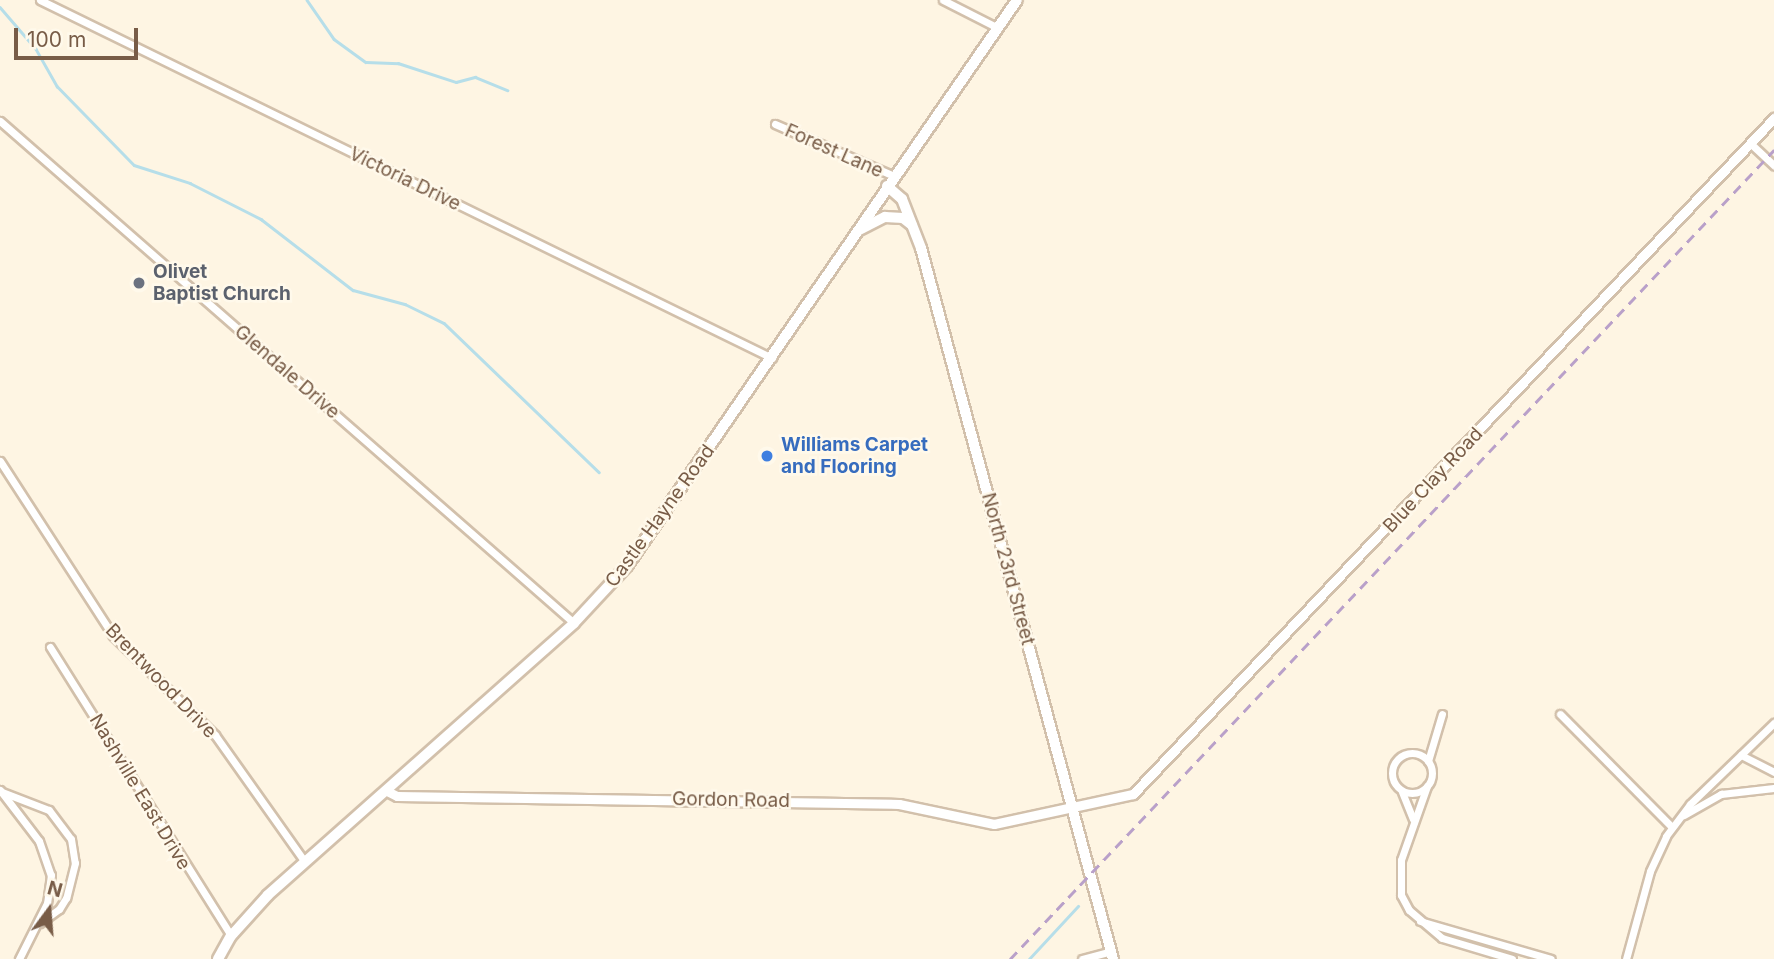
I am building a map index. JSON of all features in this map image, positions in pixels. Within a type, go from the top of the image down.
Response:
[{"type":"main road","name":"Castle Hayne Road","points":[[218,959],[231,936],[305,862],[574,623],[640,549],[1017,0]]},
{"type":"main road","name":"North 23rd Street","points":[[887,186],[902,199],[916,232],[1112,955]]},
{"type":"main road","points":[[856,232],[878,219],[895,216],[910,223],[916,232]]},
{"type":"street","name":"Victoria Drive","points":[[40,0],[772,358]]},
{"type":"street","points":[[943,0],[998,28]]},
{"type":"street","name":"Blue Clay Road","points":[[1073,809],[1125,798],[1150,781],[1774,118]]},
{"type":"street","name":"Glendale Drive","points":[[0,121],[574,623]]},
{"type":"street","name":"Forest Lane","points":[[775,124],[894,177]]},
{"type":"street","points":[[1750,143],[1774,165]]},
{"type":"street","name":"Brentwood Drive","points":[[0,461],[113,636],[215,735],[305,862]]},
{"type":"street","name":"Nashville East Drive","points":[[50,647],[231,936]]},
{"type":"street","points":[[1442,714],[1428,761],[1432,774],[1413,820],[1399,875],[1401,895],[1419,920],[1442,938],[1512,959]]},
{"type":"street","points":[[1560,715],[1672,827]]},
{"type":"street","points":[[1626,959],[1650,871],[1677,819],[1774,723]]},
{"type":"street","points":[[1413,820],[1402,792],[1391,776],[1394,763],[1409,753],[1428,761]]},
{"type":"street","points":[[1741,755],[1774,772]]},
{"type":"street","points":[[1402,792],[1415,793],[1427,786]]},
{"type":"street","points":[[1677,819],[1721,794],[1774,788]]},
{"type":"street","points":[[0,790],[48,810],[71,838],[75,863],[66,898],[59,909],[39,923]]},
{"type":"street","points":[[0,790],[39,842],[48,862],[50,887],[39,923],[19,959]]},
{"type":"street","name":"Gordon Road","points":[[387,791],[397,796],[898,804],[994,824],[1073,809]]},
{"type":"street","points":[[1419,920],[1550,959]]},
{"type":"street","points":[[1082,959],[1112,955]]},
{"type":"waterway","points":[[307,0],[334,39],[366,62],[398,63],[456,82],[475,77],[507,90]]},
{"type":"waterway","points":[[0,7],[36,49],[57,86],[134,165],[190,183],[261,219],[353,290],[405,304],[444,323],[599,472]]},
{"type":"waterway","points":[[1029,959],[1078,906]]},
{"type":"railway","points":[[1010,959],[1774,150]]},
{"type":"place","name":"Olivet Baptist Church","points":[[139,283]]},
{"type":"place","name":"Williams Carpet and Flooring","points":[[767,456]]}]
